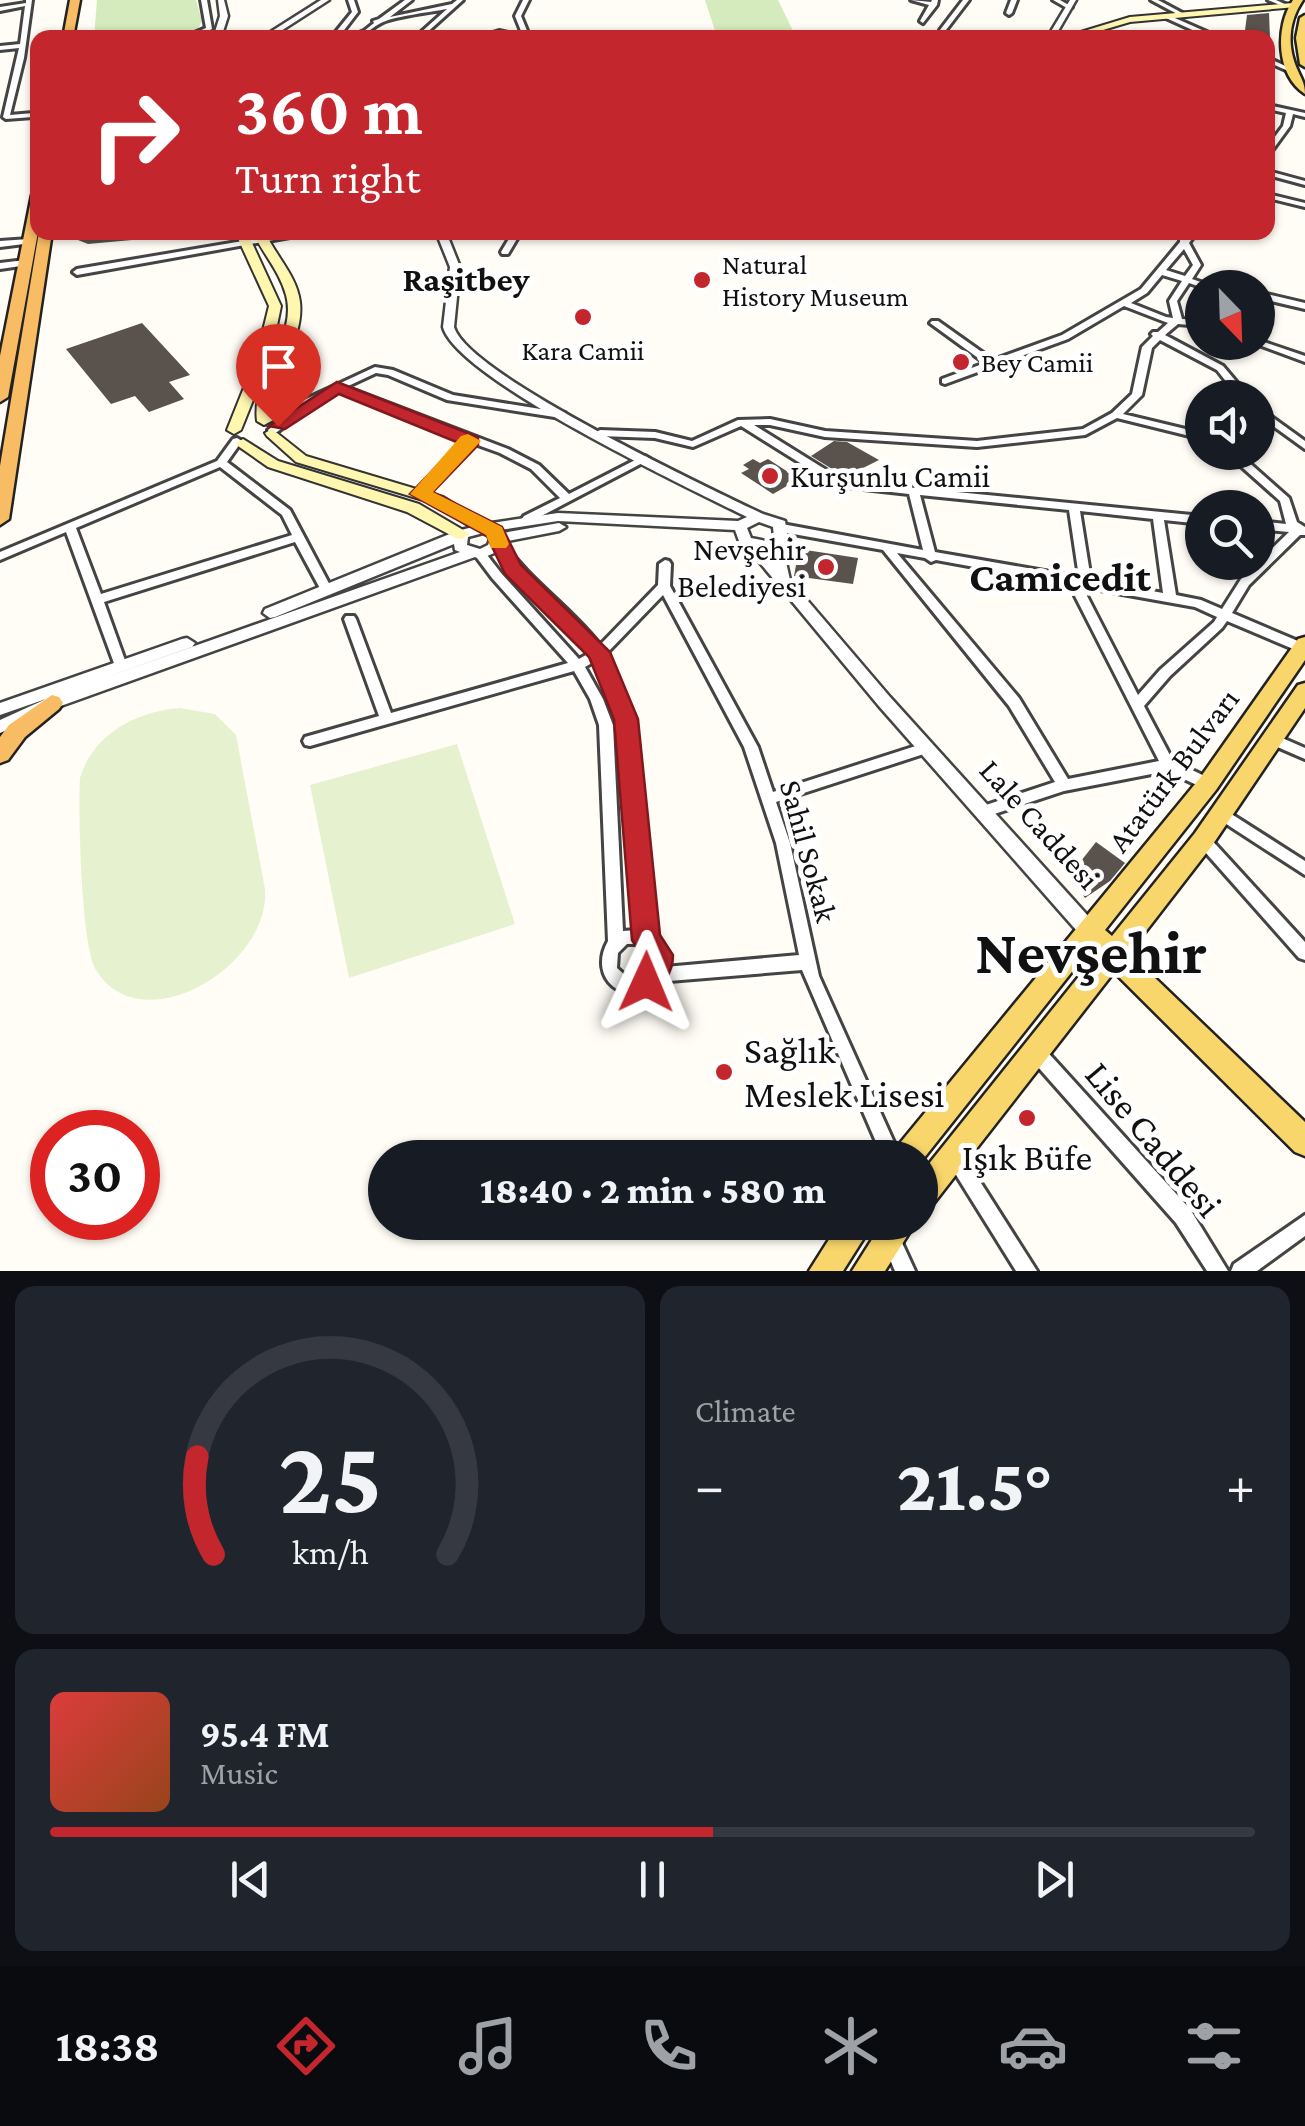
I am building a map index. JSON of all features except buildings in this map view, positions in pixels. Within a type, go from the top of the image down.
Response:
[{"type":"highway","points":[[69,30],[74,0]]},
{"type":"highway","points":[[81,30],[86,0]]},
{"type":"highway","points":[[0,397],[3,363],[30,236]]},
{"type":"highway","points":[[0,519],[45,240]]},
{"type":"highway","points":[[0,754],[18,731],[52,703]]},
{"type":"main road","points":[[1094,30],[1171,8],[1183,15],[1234,5],[1292,4],[1288,16],[1290,72],[1305,91]]},
{"type":"main road","points":[[1290,72],[1305,70],[1301,38],[1305,18]]},
{"type":"main road","points":[[238,438],[264,355],[274,306],[243,240]]},
{"type":"main road","points":[[262,240],[294,304],[294,325],[262,398],[270,428]]},
{"type":"main road","points":[[238,438],[250,421],[270,428],[302,459],[420,494],[466,513],[494,536]]},
{"type":"main road","points":[[238,438],[260,442],[270,428]]},
{"type":"main road","points":[[238,438],[273,464],[412,508],[462,535]]},
{"type":"main road","name":"Atatürk Bulvarı","points":[[921,1140],[1208,784],[1304,647]]},
{"type":"main road","name":"Atatürk Bulvarı","points":[[938,1176],[1203,840],[1305,690]]},
{"type":"main road","name":"Lale Caddesi","points":[[1091,932],[1111,957],[1305,1142]]},
{"type":"main road","points":[[824,1271],[846,1240]]},
{"type":"main road","points":[[867,1271],[889,1240]]},
{"type":"street","points":[[204,0],[210,24],[206,30]]},
{"type":"street","points":[[221,0],[225,30]]},
{"type":"street","points":[[277,30],[326,0]]},
{"type":"street","points":[[340,30],[355,12],[350,0]]},
{"type":"street","points":[[368,30],[409,0]]},
{"type":"street","points":[[427,30],[460,0]]},
{"type":"street","points":[[522,30],[518,16],[526,0]]},
{"type":"street","points":[[914,0],[935,2],[922,21]]},
{"type":"street","points":[[943,30],[966,0]]},
{"type":"street","points":[[1009,13],[1014,0]]},
{"type":"street","points":[[1055,30],[1071,4],[1056,0]]},
{"type":"street","points":[[1154,0],[1204,30]]},
{"type":"street","points":[[1271,0],[1292,4]]},
{"type":"street","points":[[0,9],[29,2],[6,117],[30,115]]},
{"type":"street","points":[[375,22],[452,6]]},
{"type":"street","points":[[210,24],[222,23]]},
{"type":"street","points":[[220,30],[222,23]]},
{"type":"street","points":[[0,52],[22,48]]},
{"type":"street","points":[[1275,64],[1290,72]]},
{"type":"street","points":[[1275,110],[1305,116]]},
{"type":"street","points":[[1275,141],[1290,114]]},
{"type":"street","points":[[1275,176],[1305,183]]},
{"type":"street","points":[[1275,198],[1305,205]]},
{"type":"street","points":[[77,272],[238,240]]},
{"type":"street","points":[[444,240],[456,265],[448,314],[451,335],[467,356],[494,377],[561,415],[758,517],[774,520],[782,528],[888,550],[1170,597],[1227,614],[1304,647]]},
{"type":"street","points":[[505,252],[512,240]]},
{"type":"street","points":[[945,381],[1065,336],[1124,303],[1144,291],[1185,240]]},
{"type":"street","points":[[1189,240],[1197,264],[1194,270]]},
{"type":"street","points":[[0,244],[29,241]]},
{"type":"street","points":[[0,266],[25,262]]},
{"type":"street","points":[[1158,271],[1185,279]]},
{"type":"street","points":[[1178,319],[1173,301],[1185,285]]},
{"type":"street","points":[[1275,299],[1305,306]]},
{"type":"street","points":[[1124,303],[1164,320],[1185,320]]},
{"type":"street","points":[[600,433],[654,435],[692,444],[742,422],[770,422],[825,434],[978,444],[1085,432],[1116,415],[1137,395],[1147,347],[1156,334],[1178,319]]},
{"type":"street","points":[[935,323],[990,361]]},
{"type":"street","points":[[1156,334],[1220,368],[1230,380]]},
{"type":"street","points":[[1275,349],[1305,359]]},
{"type":"street","points":[[270,428],[321,394],[363,374],[390,372],[451,398],[561,415]]},
{"type":"street","points":[[337,387],[535,467],[565,496]]},
{"type":"street","points":[[1116,415],[1185,432]]},
{"type":"street","points":[[742,422],[841,484],[1185,518]]},
{"type":"street","points":[[1275,423],[1305,446]]},
{"type":"street","points":[[0,556],[221,462],[238,438]]},
{"type":"street","points":[[420,494],[472,441]]},
{"type":"street","points":[[0,727],[52,703],[476,553],[494,536],[565,496],[644,460]]},
{"type":"street","points":[[221,462],[286,513],[327,592]]},
{"type":"street","points":[[1251,470],[1285,500],[1292,524],[1303,531]]},
{"type":"street","points":[[914,494],[931,558]]},
{"type":"street","name":"Lale Caddesi","points":[[712,495],[925,748],[1091,932]]},
{"type":"street","points":[[1074,508],[1085,581],[1081,596],[1168,765]]},
{"type":"street","points":[[1158,516],[1170,597]]},
{"type":"street","points":[[744,535],[758,517]]},
{"type":"street","points":[[528,518],[744,535],[775,543]]},
{"type":"street","points":[[0,709],[327,592],[462,535],[494,536],[573,526],[744,535]]},
{"type":"street","points":[[70,527],[121,666]]},
{"type":"street","points":[[1275,527],[1303,531]]},
{"type":"street","points":[[775,543],[783,534],[782,528]]},
{"type":"street","points":[[1138,703],[1227,614],[1245,582],[1303,531]]},
{"type":"street","points":[[462,535],[460,546],[476,553],[580,664],[598,696],[606,725],[616,943],[607,960],[615,978],[636,984],[654,974],[808,962]]},
{"type":"street","points":[[494,536],[512,568],[599,652],[626,719],[646,940],[658,955],[654,974]]},
{"type":"street","points":[[97,600],[298,537]]},
{"type":"street","points":[[775,543],[782,580]]},
{"type":"street","points":[[888,550],[1014,702],[1064,786]]},
{"type":"street","points":[[310,742],[580,664],[599,652],[664,586],[665,564]]},
{"type":"street","name":"Sahil Sokak","points":[[664,586],[751,747],[768,798],[808,962],[884,1140]]},
{"type":"street","points":[[350,620],[386,718]]},
{"type":"street","points":[[1273,738],[1305,754]]},
{"type":"street","points":[[768,798],[925,748]]},
{"type":"street","points":[[982,812],[1064,786],[1168,765],[1208,784]]},
{"type":"street","points":[[1222,814],[1305,869]]},
{"type":"street","points":[[1203,840],[1305,953]]},
{"type":"street","points":[[616,943],[636,937],[646,940]]},
{"type":"street","name":"Lise Caddesi","points":[[1036,1052],[1183,1216],[1218,1271]]},
{"type":"street","points":[[954,1156],[1027,1271]]},
{"type":"street","points":[[1241,1271],[1305,1224]]},
{"type":"street","points":[[898,1240],[905,1271]]},
{"type":"green space","points":[[97,0],[196,0],[202,21],[198,30],[95,30]]},
{"type":"green space","points":[[705,0],[778,0],[793,30],[715,30]]},
{"type":"green space","points":[[180,708],[215,714],[236,735],[265,889],[261,918],[247,945],[226,968],[200,986],[171,997],[142,999],[116,991],[96,970],[91,956],[82,877],[80,778],[86,762],[106,737],[148,714]]},
{"type":"green space","points":[[457,744],[515,924],[349,978],[310,785]]},
{"type":"slow traffic","points":[[468,440],[472,441],[420,494],[466,513],[495,532],[499,544]]},
{"type":"place","name":"Natural History Museum","points":[[702,280]]},
{"type":"place","name":"Kara Camii","points":[[583,317]]},
{"type":"place","name":"Bey Camii","points":[[961,362]]},
{"type":"place","name":"Kurşunlu Camii","points":[[770,476]]},
{"type":"place","name":"Nevşehir Belediyesi","points":[[826,567]]},
{"type":"place","name":"Sağlık Meslek Lisesi","points":[[724,1072]]},
{"type":"place","name":"Işık Büfe","points":[[1027,1118]]},
{"type":"district","name":"Raşitbey","points":[[466,279]]},
{"type":"district","name":"Camicedit","points":[[1060,576]]},
{"type":"district","name":"Nevşehir","points":[[1091,951]]},
{"type":"route","points":[[278,426],[337,387],[472,441],[420,494],[466,513],[495,532],[512,568],[599,652],[626,719],[646,940],[658,955],[654,974],[646,982]]}]
